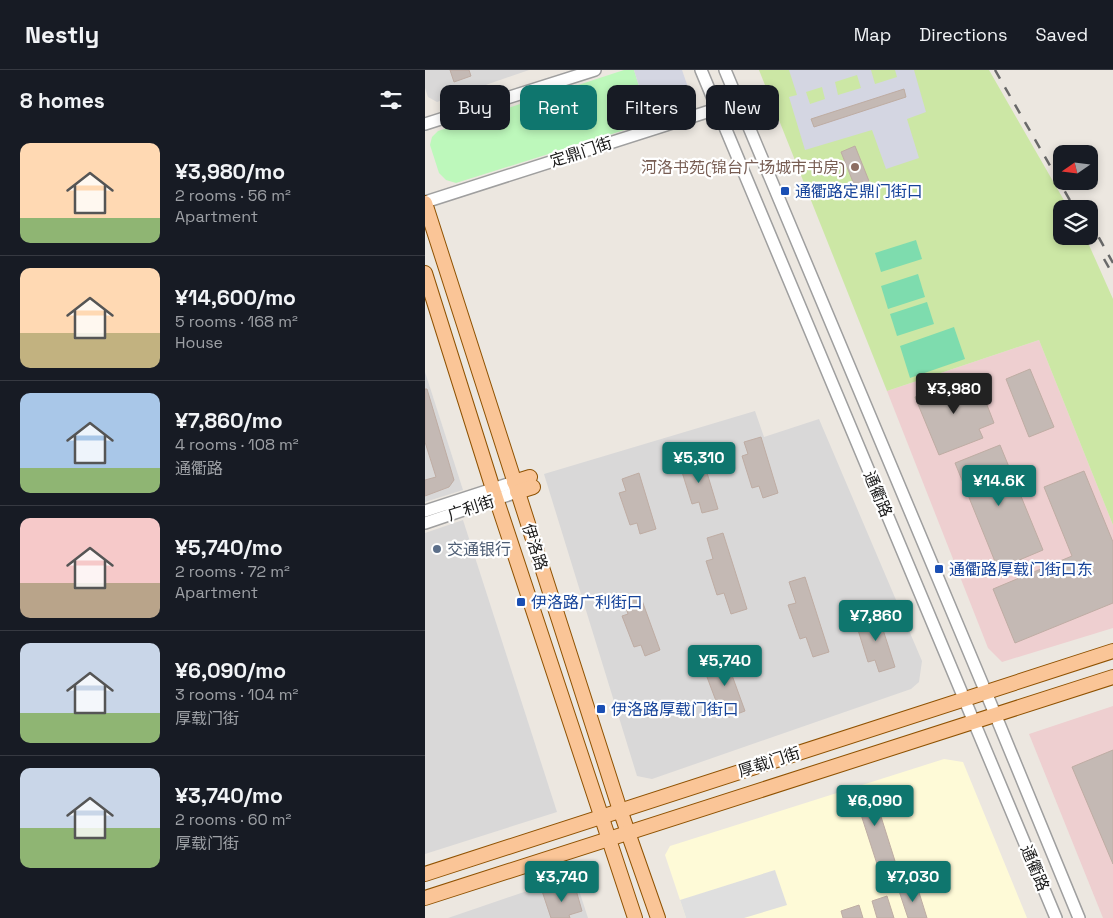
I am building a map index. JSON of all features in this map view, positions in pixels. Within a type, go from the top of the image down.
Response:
[{"type":"main road","name":"伊洛路","points":[[425,202],[620,810],[658,918]]},
{"type":"main road","name":"伊洛路","points":[[425,273],[495,495],[635,918]]},
{"type":"main road","points":[[516,487],[532,482]]},
{"type":"main road","name":"厚载门街","points":[[425,874],[1113,651]]},
{"type":"main road","name":"厚载门街","points":[[425,898],[1113,677]]},
{"type":"street","points":[[425,124],[595,70]]},
{"type":"street","name":"通衢路","points":[[701,70],[707,85]]},
{"type":"street","name":"通衢路","points":[[725,70],[731,85]]},
{"type":"street","name":"定鼎门街","points":[[425,202],[706,113]]},
{"type":"street","name":"通衢路","points":[[726,130],[1056,918]]},
{"type":"street","name":"通衢路","points":[[750,130],[1079,918]]},
{"type":"street","name":"广利街","points":[[425,523],[516,487]]},
{"type":"street","name":"广利街","points":[[425,512],[495,495]]},
{"type":"street","points":[[995,714],[1087,918]]},
{"type":"shaded area","points":[[425,70],[529,70],[486,85],[440,85],[440,101],[437,102],[428,97],[425,88]]},
{"type":"shaded area","points":[[634,70],[682,70],[687,85],[639,85]]},
{"type":"shaded area","points":[[789,70],[871,70],[875,84],[897,77],[895,70],[914,70],[926,112],[907,119],[919,158],[886,169],[872,130],[805,150],[789,97],[797,95]],"holes":[[[857,75],[861,88],[838,95],[835,82]],[[822,87],[825,99],[810,104],[806,92]],[[904,90],[906,97],[814,126],[811,119]]]},
{"type":"shaded area","points":[[1039,340],[1113,525],[1113,628],[1002,662],[988,648],[887,391]]},
{"type":"shaded area","points":[[425,372],[463,490],[425,502]]},
{"type":"shaded area","points":[[755,411],[764,437],[819,419],[922,661],[919,682],[911,689],[652,779],[637,776],[544,474]]},
{"type":"shaded area","points":[[463,520],[557,812],[425,854],[425,533]]},
{"type":"shaded area","points":[[1113,706],[1113,918],[1103,918],[1029,734]]},
{"type":"shaded area","points":[[944,759],[963,762],[1027,918],[686,918],[665,855],[670,846]]},
{"type":"shaded area","points":[[775,870],[787,905],[744,918],[686,918],[680,900]]},
{"type":"shaded area","points":[[574,875],[588,918],[448,918]]},
{"type":"green space","points":[[624,70],[634,70],[639,85],[607,85],[607,130],[625,130],[456,183],[446,180],[439,173],[430,145],[432,137],[438,131],[510,130],[510,107],[520,104],[520,130],[597,130],[597,85],[578,85]]},
{"type":"green space","points":[[759,70],[989,70],[1053,181],[1053,190],[1058,190],[1064,200],[1053,200],[1053,245],[1089,245],[1113,299],[1113,525],[1039,340],[887,391],[779,120],[779,85],[765,85]]},
{"type":"green space","points":[[916,240],[922,259],[881,272],[875,253]]},
{"type":"green space","points":[[918,274],[925,297],[888,309],[881,286]]},
{"type":"green space","points":[[927,302],[934,324],[897,336],[890,314]]},
{"type":"green space","points":[[954,327],[965,359],[910,378],[900,346]]},
{"type":"building","points":[[450,70],[469,70],[471,76],[454,82]]},
{"type":"building","points":[[904,89],[906,97],[814,127],[811,119]]},
{"type":"building","name":"河洛书苑(锦台广场城市书房)","points":[[855,146],[869,181],[855,187],[841,152]]},
{"type":"building","points":[[1030,369],[1054,427],[1029,437],[1006,379]]},
{"type":"building","points":[[964,377],[972,396],[982,392],[994,423],[979,429],[983,438],[939,455],[915,397]]},
{"type":"building","points":[[425,389],[427,389],[454,480],[449,487],[425,496],[425,480],[436,477],[425,442]]},
{"type":"building","points":[[761,437],[778,493],[763,498],[759,486],[752,488],[742,456],[748,454],[744,442]]},
{"type":"building","points":[[1000,445],[1043,550],[998,569],[955,463]]},
{"type":"building","points":[[701,453],[718,509],[702,513],[699,502],[692,504],[682,472],[688,470],[684,458]]},
{"type":"building","points":[[1084,471],[1113,542],[1113,603],[1015,643],[993,589],[1072,556],[1044,487]]},
{"type":"building","points":[[639,473],[656,529],[640,534],[637,523],[630,525],[619,493],[626,491],[622,479]]},
{"type":"building","points":[[723,533],[747,609],[731,614],[724,593],[717,595],[706,561],[713,559],[707,538]]},
{"type":"building","points":[[805,577],[829,652],[813,657],[806,637],[800,639],[788,605],[796,603],[789,582]]},
{"type":"building","points":[[640,595],[660,650],[645,656],[641,645],[634,647],[622,616],[628,614],[624,601]]},
{"type":"building","points":[[877,611],[895,667],[879,672],[875,660],[868,662],[858,630],[864,628],[861,616]]},
{"type":"building","points":[[725,656],[745,711],[729,717],[725,706],[719,709],[707,677],[713,675],[708,663]]},
{"type":"building","points":[[1113,750],[1113,864],[1072,767]]},
{"type":"building","points":[[872,788],[895,861],[878,867],[854,793]]},
{"type":"building","points":[[559,886],[562,895],[576,890],[582,911],[569,915],[570,918],[551,918],[542,891]]},
{"type":"building","points":[[917,886],[927,918],[908,918],[899,891]]},
{"type":"building","points":[[887,896],[894,918],[877,918],[872,901]]},
{"type":"building","points":[[859,905],[863,918],[843,918],[841,911]]},
{"type":"railway","points":[[995,70],[1070,200]]},
{"type":"railway","points":[[1098,236],[1113,263]]},
{"type":"railway","points":[[1104,259],[1113,275]]},
{"type":"place","name":"河洛书苑(锦台广场城市书房)","points":[[855,167]]},
{"type":"place","name":"通衢路定鼎门街口","points":[[785,191]]},
{"type":"place","name":"交通银行","points":[[437,549]]},
{"type":"place","name":"通衢路厚载门街口东","points":[[939,569]]},
{"type":"place","name":"伊洛路广利街口","points":[[521,602]]},
{"type":"place","name":"伊洛路厚载门街口","points":[[601,709]]}]
